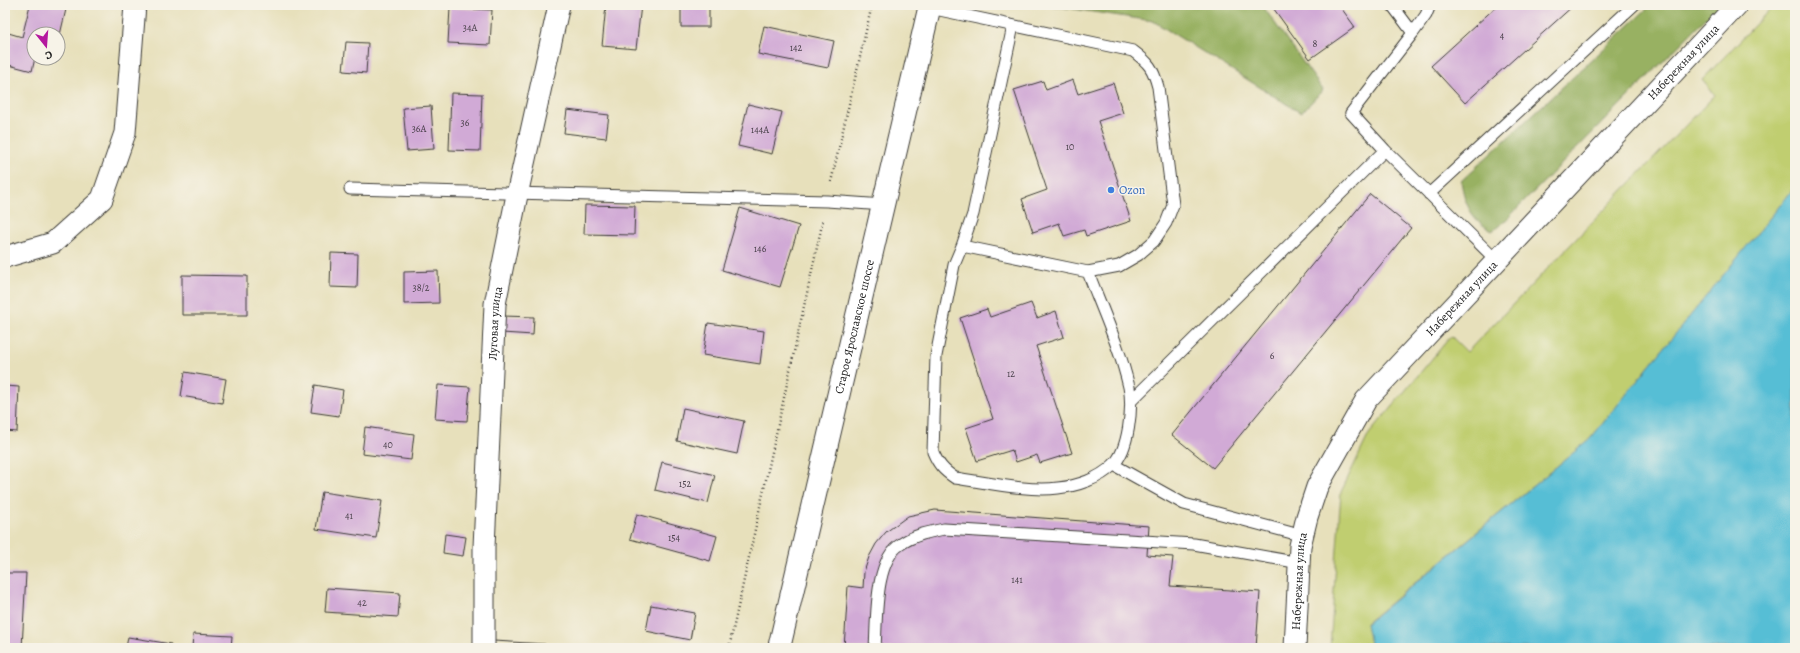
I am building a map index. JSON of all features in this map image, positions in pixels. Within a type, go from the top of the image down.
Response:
[{"type":"main road","name":"Старое Ярославское шоссе","points":[[779,648],[930,7]]},
{"type":"street","points":[[5,257],[53,243],[102,199],[125,134],[135,5]]},
{"type":"street","name":"Луговая улица","points":[[484,648],[484,547],[495,304],[558,5]]},
{"type":"street","name":"Набережная улица","points":[[1295,648],[1303,536],[1317,487],[1366,400],[1737,5]]},
{"type":"lane","points":[[1392,5],[1413,33]]},
{"type":"lane","points":[[1430,5],[1426,15],[1413,33],[1351,113],[1385,150],[1496,260]]},
{"type":"lane","points":[[1429,194],[1634,5]]},
{"type":"lane","points":[[930,7],[1133,51],[1146,61],[1154,72],[1158,87],[1173,205],[1166,223],[1154,241],[1138,255],[1118,266],[1088,272],[962,246]]},
{"type":"lane","points":[[1013,26],[973,214],[954,265],[936,356],[933,452],[944,471],[955,478],[1030,488],[1056,488],[1076,485],[1093,479],[1114,465],[1123,447],[1130,425],[1131,401],[1125,373],[1088,272]]},
{"type":"lane","points":[[1131,401],[1385,150]]},
{"type":"lane","points":[[350,189],[517,195],[827,200],[884,205]]},
{"type":"lane","points":[[1114,465],[1184,504],[1303,536]]},
{"type":"lane","points":[[875,648],[881,583],[885,563],[899,544],[923,533],[944,529],[1194,544],[1300,563]]},
{"type":"path","points":[[729,648],[827,200],[872,5]]},
{"type":"green space","points":[[1047,5],[1262,5],[1323,90],[1301,113],[1153,21]]},
{"type":"green space","points":[[1651,5],[1719,5],[1503,223],[1492,231],[1479,222],[1467,204],[1461,181]]},
{"type":"green space","points":[[1774,5],[1795,5],[1795,187],[1590,439],[1366,623],[1371,648],[1330,648],[1341,492],[1369,434],[1451,336],[1467,352],[1715,95],[1702,80]]},
{"type":"water","points":[[1795,187],[1795,648],[1371,648],[1366,624],[1590,439]]},
{"type":"building","points":[[30,5],[67,5],[62,26],[26,26],[26,66],[33,66],[32,71],[5,64],[5,32],[22,37]]},
{"type":"building","points":[[606,5],[641,5],[636,49],[602,46]]},
{"type":"building","points":[[681,5],[709,5],[709,27],[681,27]]},
{"type":"building","points":[[1271,5],[1339,5],[1355,27],[1310,59]]},
{"type":"building","points":[[1498,5],[1574,5],[1465,103],[1431,66]]},
{"type":"building","points":[[450,8],[492,10],[490,45],[448,43]]},
{"type":"building","points":[[764,26],[834,41],[828,68],[758,54]]},
{"type":"building","points":[[346,42],[368,43],[366,73],[343,71]]},
{"type":"building","points":[[1073,80],[1078,94],[1113,83],[1123,113],[1098,121],[1131,221],[1086,236],[1084,230],[1064,236],[1059,223],[1033,232],[1022,199],[1047,190],[1014,90],[1043,81],[1046,90]]},
{"type":"building","points":[[451,93],[482,94],[480,151],[449,150]]},
{"type":"building","points":[[748,104],[782,112],[772,154],[738,146]]},
{"type":"building","points":[[431,106],[434,149],[407,151],[403,108]]},
{"type":"building","points":[[567,110],[609,115],[606,138],[564,133]]},
{"type":"building","points":[[1370,194],[1411,228],[1213,468],[1172,435]]},
{"type":"building","points":[[585,205],[635,206],[634,235],[584,234]]},
{"type":"building","points":[[740,208],[799,226],[780,287],[722,270]]},
{"type":"building","points":[[331,253],[358,254],[357,288],[330,287]]},
{"type":"building","points":[[438,271],[439,303],[404,304],[404,272]]},
{"type":"building","points":[[182,275],[247,276],[247,315],[182,315]]},
{"type":"building","points":[[1031,303],[1037,318],[1056,311],[1064,337],[1036,346],[1072,453],[1040,463],[1037,455],[1016,462],[1012,450],[977,461],[966,428],[993,419],[960,318],[987,309],[990,317]]},
{"type":"building","points":[[503,316],[534,317],[533,335],[502,333]]},
{"type":"building","points":[[708,323],[764,331],[760,364],[703,355]]},
{"type":"building","points":[[185,372],[226,379],[222,403],[181,396]]},
{"type":"building","points":[[315,385],[343,390],[339,416],[311,412]]},
{"type":"building","points":[[438,385],[470,387],[467,421],[435,419]]},
{"type":"building","points":[[5,386],[19,387],[17,432],[5,431]]},
{"type":"building","points":[[683,408],[744,421],[737,454],[677,441]]},
{"type":"building","points":[[365,427],[414,434],[411,460],[362,454]]},
{"type":"building","points":[[662,462],[715,475],[708,503],[655,490]]},
{"type":"building","points":[[322,492],[382,501],[376,538],[316,529]]},
{"type":"building","points":[[935,510],[1149,526],[1147,555],[1173,557],[1170,586],[1260,592],[1256,648],[844,648],[848,586],[863,588],[864,572],[869,557],[876,544],[886,532],[908,516]]},
{"type":"building","points":[[637,514],[717,536],[710,561],[630,539]]},
{"type":"building","points":[[445,534],[466,537],[463,556],[443,553]]},
{"type":"building","points":[[5,573],[26,573],[22,648],[5,648]]},
{"type":"building","points":[[327,588],[400,593],[398,617],[325,612]]},
{"type":"building","points":[[651,605],[695,613],[690,640],[646,631]]},
{"type":"building","points":[[193,634],[232,636],[231,648],[192,648]]},
{"type":"building","points":[[128,637],[171,644],[171,648],[126,648]]},
{"type":"building","points":[[494,641],[545,644],[545,648],[494,648]]},
{"type":"building","points":[[369,645],[389,647],[389,648],[368,648]]},
{"type":"place","name":"Ozon","points":[[1111,190]]}]
